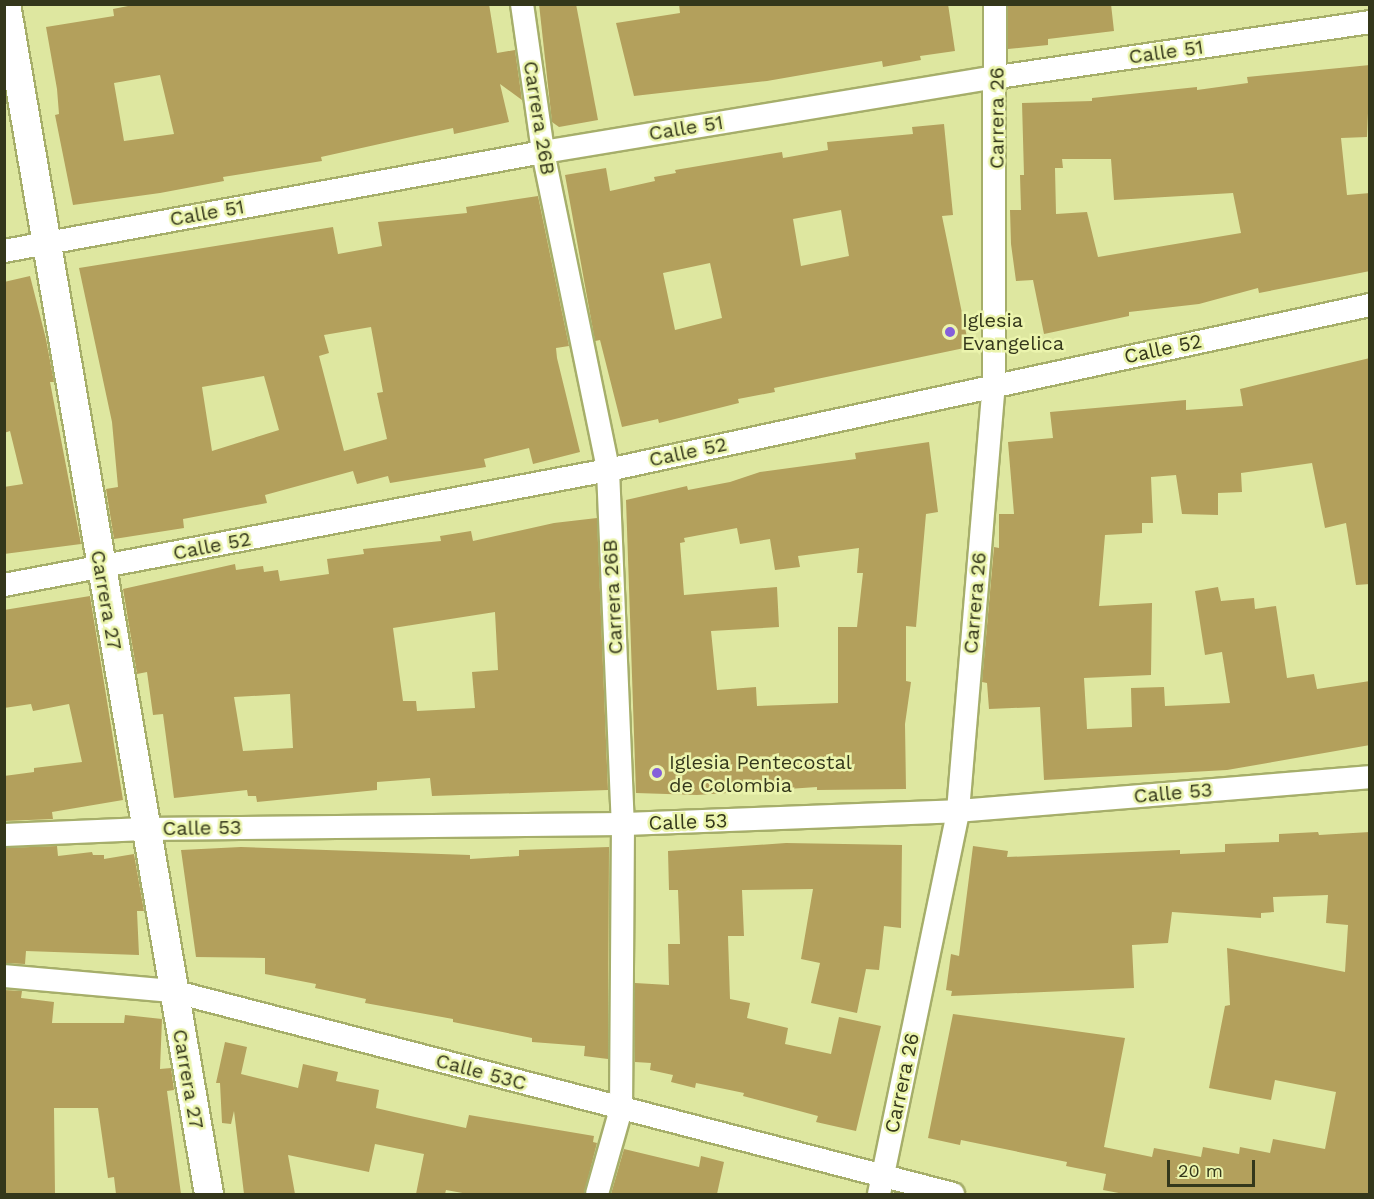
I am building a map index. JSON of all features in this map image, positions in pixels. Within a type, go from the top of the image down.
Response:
[{"type":"street","name":"Carrera 27","points":[[6,4],[172,991],[209,1194]]},
{"type":"street","name":"Carrera 26B","points":[[522,4],[543,152],[608,470],[623,824],[621,1109],[597,1194]]},
{"type":"street","name":"Carrera 26","points":[[881,1186],[958,811],[994,386],[998,77],[995,4]]},
{"type":"street","name":"Calle 51","points":[[4,251],[543,152],[998,77],[1370,22]]},
{"type":"street","name":"Calle 52","points":[[4,585],[608,470],[1370,305]]},
{"type":"street","name":"Calle 53","points":[[4,835],[145,829],[623,824],[958,811],[1370,777]]},
{"type":"street","name":"Calle 53C","points":[[4,976],[172,991],[621,1109],[881,1186],[953,1194]]},
{"type":"building","points":[[138,4],[489,4],[497,53],[515,50],[522,100],[500,84],[509,122],[454,134],[453,128],[321,157],[322,161],[223,177],[224,181],[160,193],[73,205],[55,115],[59,114],[57,89],[46,27],[114,16],[113,9]],"holes":[[[160,75],[174,134],[124,141],[114,83]]]},
{"type":"building","points":[[539,4],[576,4],[598,120],[559,127],[552,122]]},
{"type":"building","points":[[679,4],[948,4],[955,51],[920,56],[921,60],[883,67],[882,61],[767,81],[634,96],[616,23],[680,13]]},
{"type":"building","points":[[1008,4],[1111,4],[1114,31],[1048,39],[1048,45],[1008,49]]},
{"type":"building","points":[[1370,65],[1367,137],[1341,138],[1347,195],[1370,193],[1370,271],[1259,293],[1258,288],[1199,304],[1129,312],[1129,316],[1044,334],[1033,280],[1016,281],[1011,244],[1010,210],[1021,210],[1020,175],[1024,175],[1022,103],[1092,101],[1092,98],[1197,87],[1197,90],[1248,83],[1247,77]],"holes":[[[1062,159],[1111,159],[1114,200],[1233,193],[1241,233],[1098,257],[1087,212],[1056,214],[1055,168],[1063,168]]]},
{"type":"building","points":[[944,124],[953,215],[942,216],[969,347],[774,388],[775,392],[738,399],[739,403],[659,423],[658,419],[622,427],[600,340],[595,341],[565,175],[606,168],[610,191],[655,181],[654,177],[676,173],[675,170],[782,152],[783,158],[828,150],[827,142],[913,134],[912,127]],"holes":[[[841,210],[849,256],[801,266],[793,219]],[[710,263],[722,318],[675,330],[663,273]]]},
{"type":"building","points":[[538,196],[569,346],[556,348],[557,358],[580,452],[533,464],[529,448],[484,459],[486,467],[390,483],[388,476],[357,484],[353,471],[265,495],[267,503],[183,519],[184,528],[114,539],[106,489],[118,487],[112,422],[79,268],[333,227],[338,254],[382,246],[378,222],[467,213],[466,207]],"holes":[[[371,327],[383,392],[377,393],[387,439],[344,451],[319,356],[329,353],[324,335]],[[264,376],[279,430],[212,451],[202,387]]]},
{"type":"building","points":[[30,276],[46,339],[54,382],[50,382],[81,544],[4,554],[4,487],[23,484],[10,431],[4,433],[4,282]]},
{"type":"building","points":[[1370,358],[1370,584],[1356,585],[1346,523],[1325,528],[1312,463],[1241,473],[1242,492],[1218,493],[1218,515],[1182,514],[1176,475],[1151,477],[1153,523],[1142,523],[1142,533],[1105,535],[1099,606],[1152,603],[1151,675],[1084,678],[1087,729],[1132,727],[1131,688],[1164,687],[1165,706],[1230,703],[1222,652],[1205,655],[1195,591],[1218,587],[1221,601],[1254,598],[1255,609],[1276,606],[1287,678],[1314,674],[1317,689],[1370,681],[1370,745],[1227,770],[1044,780],[1040,707],[989,709],[987,683],[982,682],[994,547],[999,548],[999,514],[1014,514],[1008,442],[1053,438],[1050,412],[1186,400],[1186,410],[1243,406],[1240,389]]},
{"type":"building","points":[[929,442],[938,512],[926,514],[916,627],[906,626],[906,681],[911,682],[905,724],[906,789],[817,790],[817,787],[697,795],[636,793],[626,500],[687,486],[688,490],[730,482],[760,472],[856,459],[855,453]],"holes":[[[737,528],[740,544],[770,539],[775,570],[800,567],[798,556],[859,548],[857,573],[863,573],[857,627],[838,627],[838,703],[757,706],[756,687],[717,690],[711,631],[779,627],[777,587],[684,595],[680,543],[685,542],[684,538]]]},
{"type":"building","points":[[597,518],[608,790],[432,796],[430,778],[377,782],[377,790],[257,802],[256,796],[248,796],[247,790],[174,798],[163,714],[153,715],[147,672],[137,674],[123,589],[235,564],[236,570],[263,566],[264,572],[278,570],[280,581],[329,574],[327,559],[364,554],[363,549],[441,541],[440,536],[471,531],[473,541],[554,523]],"holes":[[[495,612],[498,670],[472,672],[475,708],[417,711],[416,701],[403,701],[393,628]],[[290,694],[293,748],[243,751],[234,697]]]},
{"type":"building","points":[[90,596],[123,800],[52,812],[53,819],[4,821],[4,776],[34,772],[34,768],[82,762],[69,704],[33,711],[31,704],[4,708],[4,610]]},
{"type":"building","points":[[1318,832],[1319,835],[1370,832],[1370,1194],[1124,1194],[1103,1190],[1106,1174],[1066,1166],[1067,1162],[961,1140],[960,1145],[928,1138],[953,1014],[1125,1038],[1104,1147],[1152,1157],[1154,1148],[1201,1157],[1203,1147],[1239,1154],[1240,1147],[1270,1153],[1273,1139],[1325,1149],[1336,1092],[1275,1080],[1271,1100],[1209,1088],[1225,1006],[1230,1005],[1227,948],[1345,972],[1348,925],[1326,923],[1328,895],[1273,897],[1274,912],[1261,913],[1261,918],[1172,912],[1168,943],[1132,945],[1134,988],[951,996],[952,991],[946,990],[951,954],[959,956],[973,846],[1008,851],[1007,857],[1180,850],[1180,854],[1225,852],[1225,844],[1279,842],[1279,834]]},
{"type":"building","points":[[786,843],[902,845],[901,928],[884,926],[879,970],[866,969],[857,1013],[811,1003],[820,963],[801,959],[813,889],[742,890],[744,936],[728,936],[730,999],[750,1003],[747,1018],[788,1028],[785,1044],[831,1054],[839,1017],[881,1026],[856,1131],[816,1122],[818,1116],[743,1096],[744,1093],[696,1083],[695,1088],[671,1082],[673,1075],[650,1070],[651,1063],[635,1062],[635,983],[669,985],[668,944],[680,944],[678,890],[669,890],[668,851]]},
{"type":"building","points":[[57,846],[58,856],[92,852],[93,855],[104,855],[104,859],[134,854],[144,911],[137,911],[139,955],[26,951],[25,964],[4,963],[4,848]]},
{"type":"building","points":[[241,847],[470,855],[470,859],[519,856],[519,850],[609,847],[608,1059],[584,1056],[585,1046],[532,1042],[532,1038],[453,1022],[453,1019],[365,1003],[366,999],[315,988],[316,984],[265,974],[265,958],[196,957],[181,850]]},
{"type":"building","points":[[4,990],[22,991],[21,998],[54,1002],[52,1023],[124,1023],[125,1015],[162,1019],[160,1069],[171,1068],[174,1090],[167,1091],[181,1194],[116,1194],[114,1177],[108,1178],[98,1108],[54,1108],[55,1194],[4,1194]]},
{"type":"building","points":[[225,1042],[247,1047],[241,1074],[298,1088],[303,1064],[338,1072],[336,1081],[379,1090],[376,1108],[466,1128],[469,1115],[594,1136],[593,1142],[597,1143],[584,1194],[468,1194],[446,1190],[445,1194],[416,1194],[424,1154],[375,1144],[369,1172],[288,1155],[295,1194],[244,1194],[234,1111],[231,1124],[222,1123],[220,1083],[216,1083]]},
{"type":"building","points":[[624,1149],[699,1167],[701,1156],[724,1162],[717,1194],[611,1194]]},
{"type":"place","name":"Iglesia Evangelica","points":[[950,332]]},
{"type":"place","name":"Iglesia Pentecostal de Colombia","points":[[657,773]]}]
